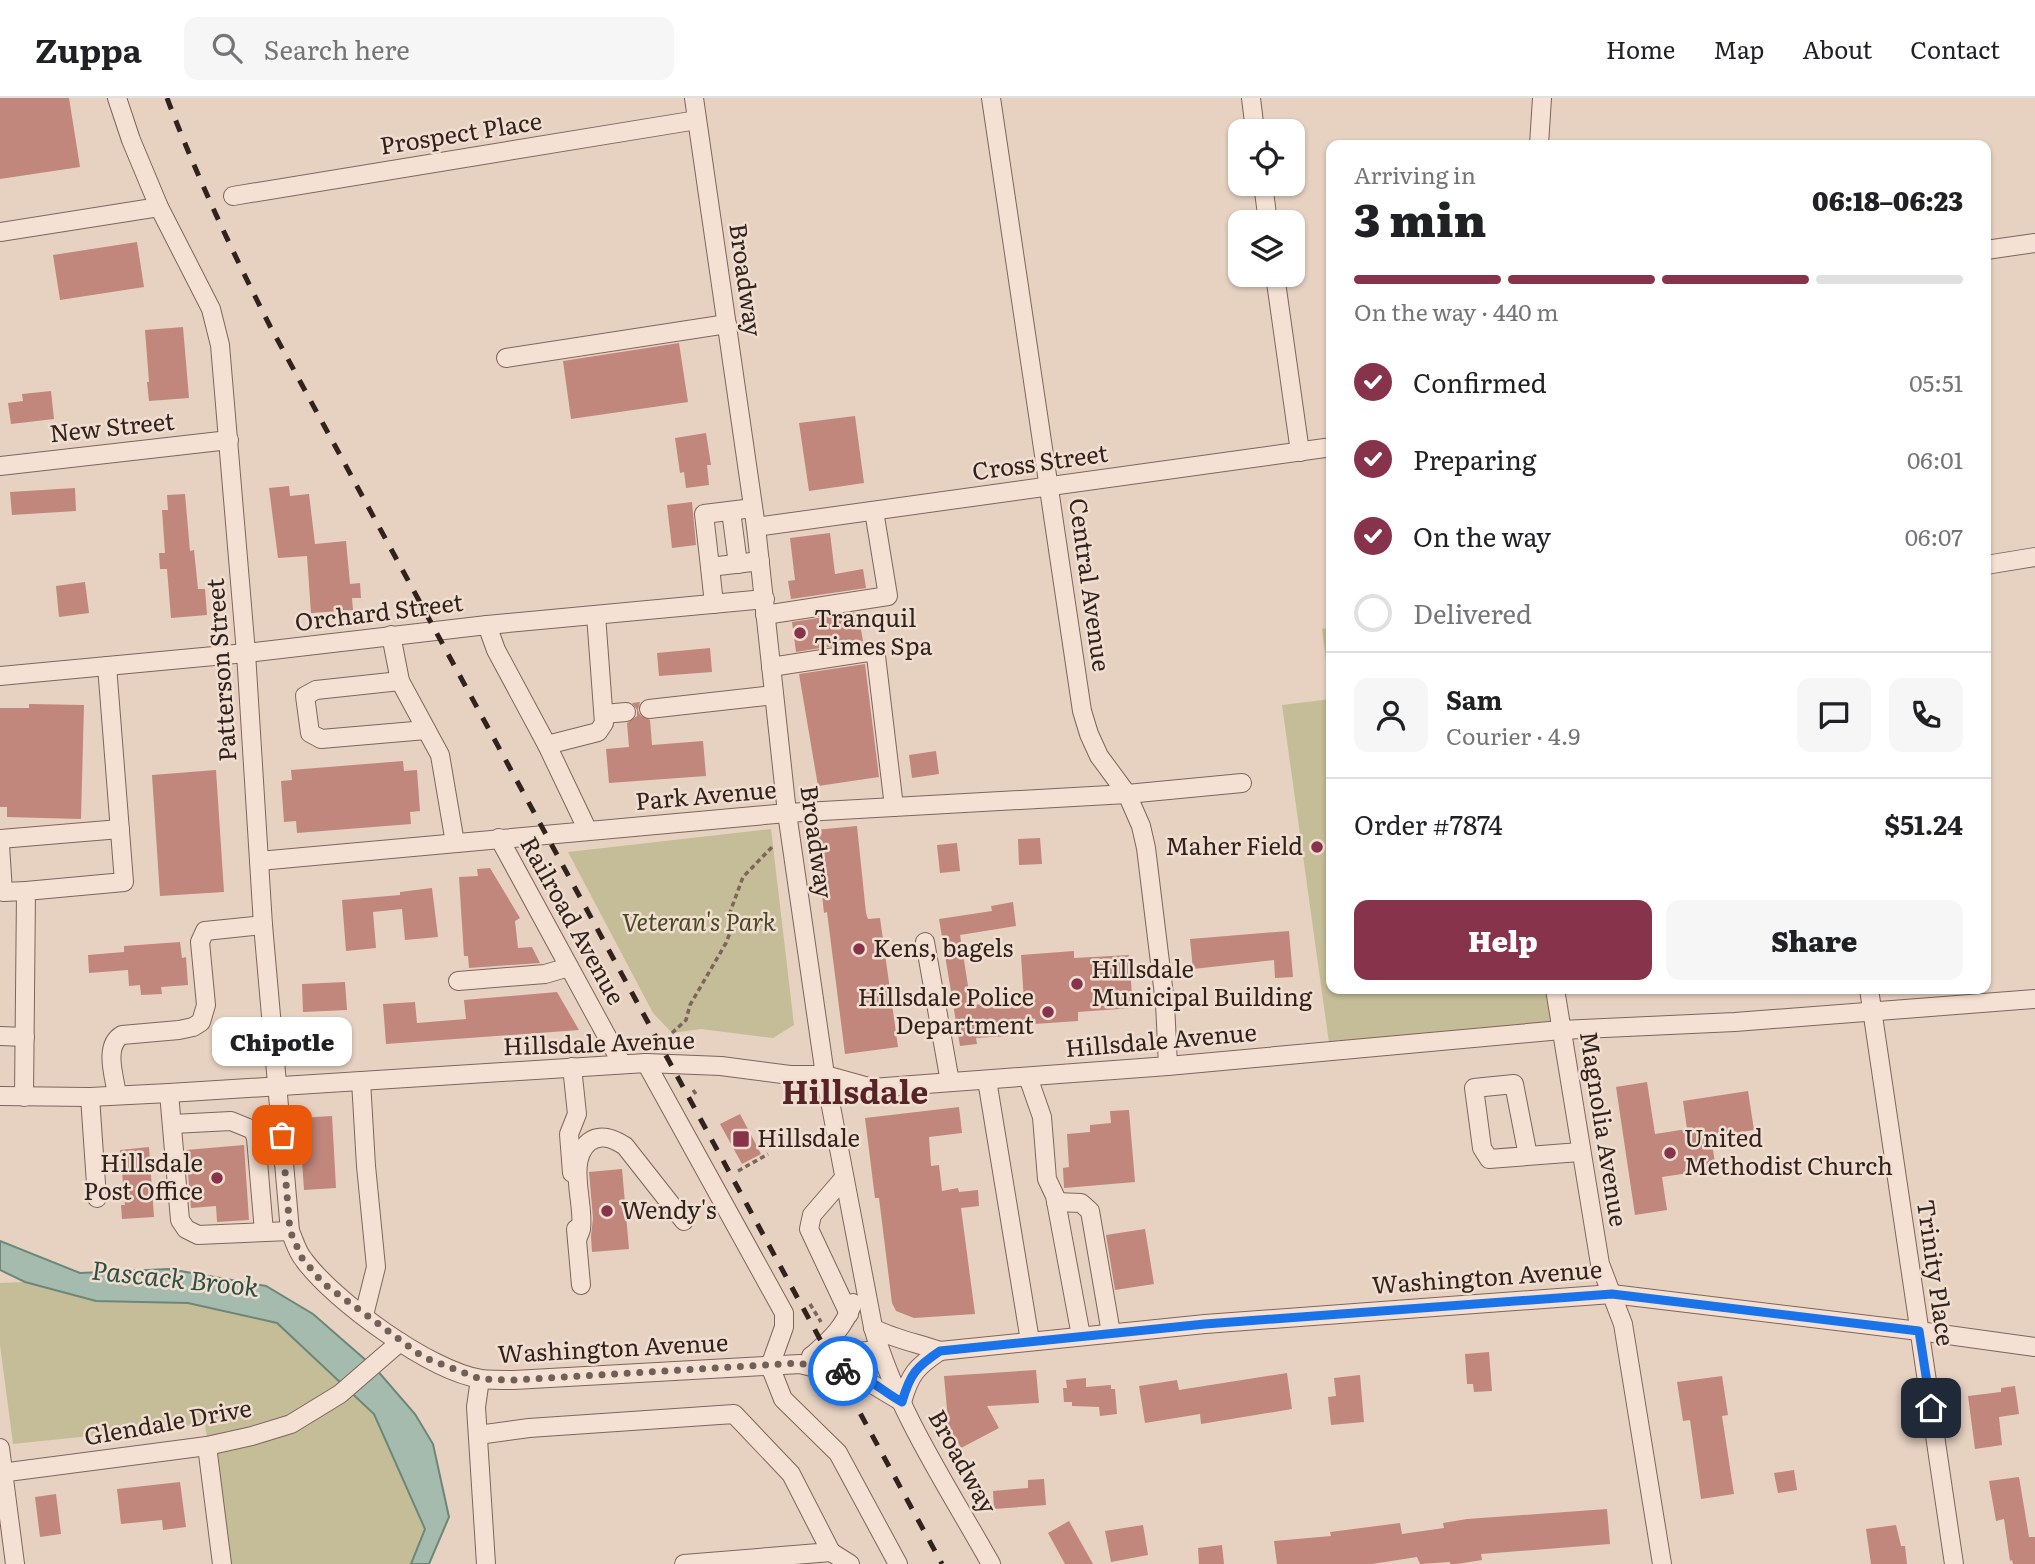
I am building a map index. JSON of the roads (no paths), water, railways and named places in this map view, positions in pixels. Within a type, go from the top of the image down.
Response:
[{"type":"street","name":"Patterson Street","points":[[117,98],[159,207],[211,309],[220,345],[246,653],[263,925],[290,1231],[302,1258]]},
{"type":"street","name":"Broadway","points":[[694,98],[756,527],[790,835],[825,1074],[873,1328],[879,1350],[914,1430],[991,1564]]},
{"type":"street","name":"Central Avenue","points":[[991,98],[1051,486],[1082,711],[1099,756],[1127,794],[1141,826],[1148,858],[1165,1003],[1168,1066]]},
{"type":"street","points":[[1251,98],[1254,119]]},
{"type":"street","points":[[1539,140],[1542,98]]},
{"type":"street","name":"Prospect Place","points":[[233,197],[697,120]]},
{"type":"street","points":[[0,232],[159,207]]},
{"type":"street","points":[[1991,249],[2035,243]]},
{"type":"street","points":[[1277,287],[1300,452]]},
{"type":"street","points":[[506,358],[726,324]]},
{"type":"street","name":"New Street","points":[[0,466],[229,440]]},
{"type":"street","name":"Cross Street","points":[[756,527],[1326,448]]},
{"type":"street","points":[[714,604],[704,514],[753,508]]},
{"type":"street","points":[[731,511],[738,564]]},
{"type":"street","name":"Orchard Street","points":[[0,676],[714,604],[765,607],[888,596],[874,511]]},
{"type":"street","points":[[1991,564],[2035,558]]},
{"type":"street","points":[[710,567],[760,561]]},
{"type":"street","points":[[547,745],[598,732],[604,723],[596,615]]},
{"type":"street","points":[[487,625],[496,650],[547,745],[588,831]]},
{"type":"street","points":[[391,635],[400,681],[440,755],[455,843]]},
{"type":"street","points":[[771,667],[868,652],[876,656],[894,807]]},
{"type":"street","points":[[0,845],[1,893],[124,882],[107,666]]},
{"type":"street","points":[[400,681],[316,690],[305,696],[310,733],[320,739],[426,730]]},
{"type":"street","points":[[649,709],[774,695]]},
{"type":"street","points":[[604,714],[626,712]]},
{"type":"street","name":"Park Avenue","points":[[259,861],[787,813],[1127,794],[1242,783]]},
{"type":"street","points":[[0,839],[120,829]]},
{"type":"street","name":"Railroad Avenue","points":[[499,838],[622,1064]]},
{"type":"street","points":[[24,1097],[26,891]]},
{"type":"street","points":[[117,1095],[111,1055],[116,1039],[122,1035],[193,1027],[204,1016],[206,1005],[200,942],[205,931],[263,925]]},
{"type":"street","points":[[925,942],[950,1082]]},
{"type":"street","points":[[458,981],[545,975],[569,967]]},
{"type":"street","name":"Magnolia Avenue","points":[[1556,994],[1600,1264],[1623,1324],[1662,1564]]},
{"type":"street","name":"Trinity Place","points":[[1870,994],[1954,1564]]},
{"type":"street","name":"Hillsdale Avenue","points":[[0,1096],[90,1097],[169,1093],[646,1063],[721,1066],[790,1075],[825,1074],[872,1088],[1168,1066],[1561,1030],[1735,1022],[2035,999]]},
{"type":"street","points":[[0,1036],[25,1037]]},
{"type":"street","points":[[646,1063],[784,1313],[784,1327],[769,1366],[783,1399],[838,1453],[898,1564]]},
{"type":"street","points":[[572,1067],[577,1114],[569,1134],[581,1285]]},
{"type":"street","points":[[1028,1077],[1042,1118],[1047,1179],[1056,1202],[1080,1336]]},
{"type":"street","points":[[987,1080],[1030,1341]]},
{"type":"street","points":[[361,1081],[376,1267],[363,1315]]},
{"type":"street","points":[[1528,1156],[1514,1084],[1474,1088],[1482,1148],[1489,1159],[1528,1156],[1580,1152]]},
{"type":"street","points":[[169,1093],[180,1220],[186,1229],[198,1235],[290,1231]]},
{"type":"street","points":[[90,1097],[97,1198]]},
{"type":"street","points":[[173,1124],[231,1121],[253,1130],[256,1138],[264,1232]]},
{"type":"street","points":[[577,1240],[581,1228],[578,1169],[583,1148],[593,1139],[603,1137],[625,1146],[684,1222]]},
{"type":"street","points":[[844,1178],[812,1215],[809,1229],[849,1314]]},
{"type":"street","points":[[1056,1202],[1081,1203],[1090,1211],[1111,1333]]},
{"type":"street","name":"Washington Avenue","points":[[302,1258],[323,1283],[400,1342],[423,1357],[480,1379],[514,1380],[769,1366],[879,1350]]},
{"type":"street","points":[[807,1359],[838,1332],[849,1314],[863,1277]]},
{"type":"street","name":"Washington Avenue","points":[[873,1328],[892,1338],[913,1341],[940,1351],[1205,1324],[1612,1294],[2035,1347]]},
{"type":"street","name":"Glendale Drive","points":[[2,1473],[207,1446],[291,1424],[340,1394],[400,1342]]},
{"type":"street","points":[[902,1402],[908,1382],[917,1367],[940,1351]]},
{"type":"street","name":"Washington Avenue","points":[[807,1359],[820,1369],[852,1372],[902,1402]]},
{"type":"street","points":[[480,1379],[476,1407],[485,1564]]},
{"type":"street","points":[[478,1435],[734,1414],[791,1474],[831,1552],[850,1564]]},
{"type":"street","points":[[207,1446],[222,1564]]},
{"type":"street","points":[[0,1448],[15,1564]]},
{"type":"street","points":[[684,1564],[831,1552]]},
{"type":"water","name":"Pascack Brook","points":[[0,1241],[80,1273],[169,1269],[266,1286],[313,1314],[376,1369],[415,1414],[433,1444],[449,1517],[429,1564],[411,1564],[425,1529],[374,1414],[277,1323],[188,1303],[96,1301],[25,1282],[0,1270]]},
{"type":"railway","points":[[167,98],[216,214],[270,326],[942,1564]]},
{"type":"place","name":"Tranquil Times Spa","points":[[800,633]]},
{"type":"place","name":"Maher Field","points":[[1317,847]]},
{"type":"place","name":"Kens, bagels","points":[[859,949]]},
{"type":"place","name":"Hillsdale Municipal Building","points":[[1077,984]]},
{"type":"place","name":"Hillsdale Police Department","points":[[1048,1012]]},
{"type":"place","name":"Chipotle","points":[[282,1135]]},
{"type":"place","name":"Hillsdale","points":[[741,1139]]},
{"type":"place","name":"United Methodist Church","points":[[1670,1153]]},
{"type":"place","name":"Hillsdale Post Office","points":[[217,1178]]},
{"type":"place","name":"Wendy's","points":[[607,1211]]},
{"type":"district","name":"Hillsdale","points":[[855,1093]]},
{"type":"park label","name":"Veteran's Park","points":[[699,923]]}]
